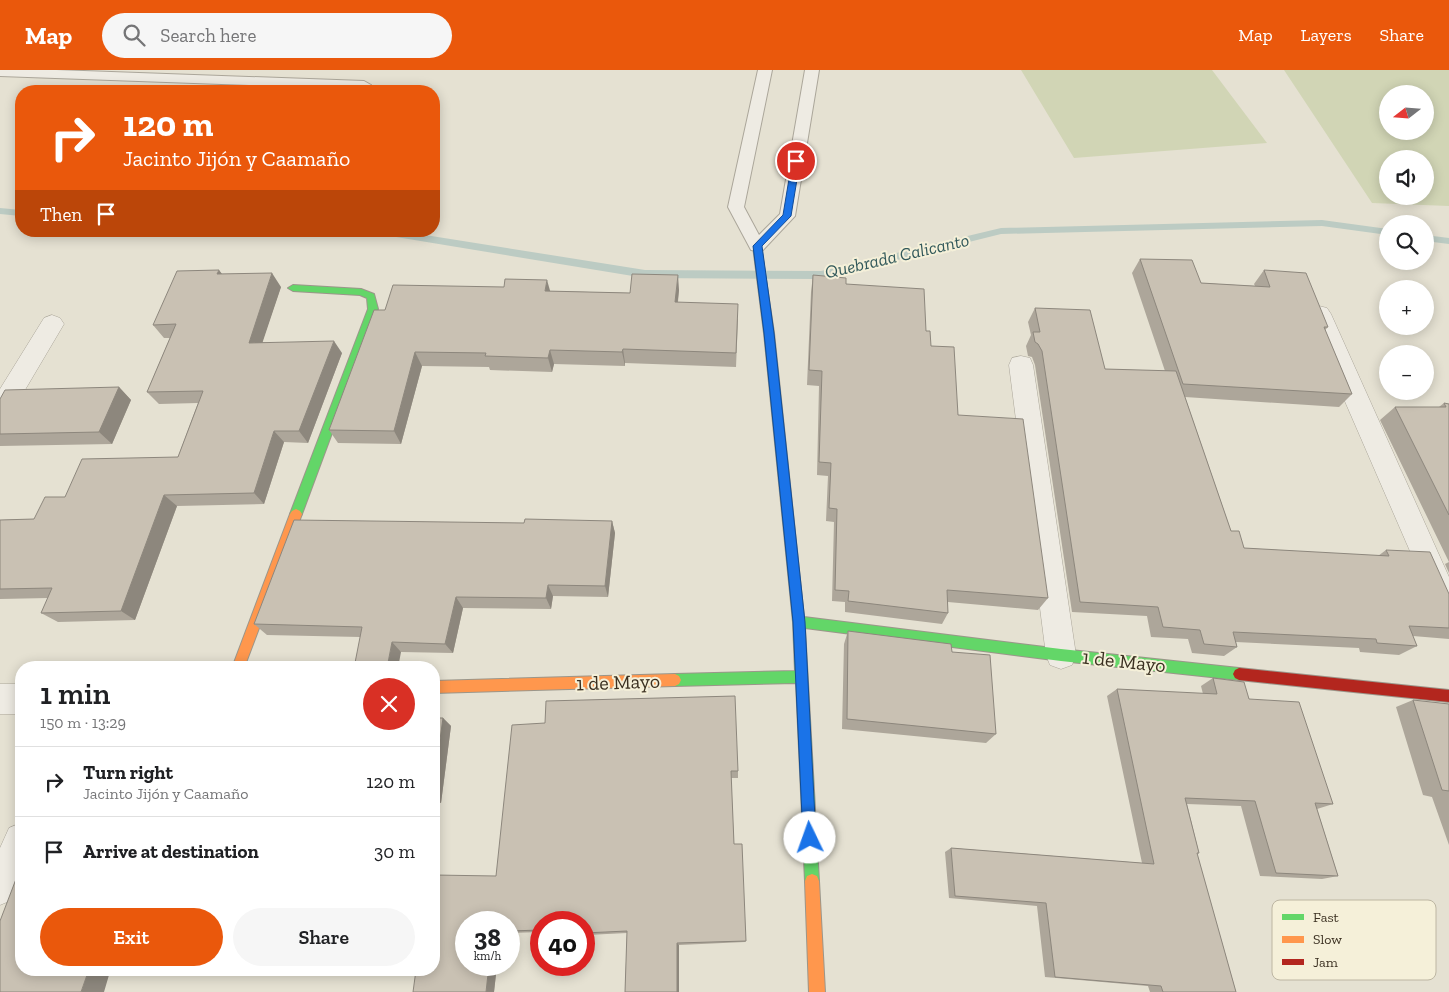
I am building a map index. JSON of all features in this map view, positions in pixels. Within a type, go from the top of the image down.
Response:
[{"type":"street","points":[[758,246],[769,333],[799,622],[817,992]]},
{"type":"street","points":[[241,661],[373,309],[371,296],[362,292],[293,288]]},
{"type":"street","points":[[1319,314],[1449,609]]},
{"type":"street","points":[[0,410],[52,324]]},
{"type":"street","points":[[1021,365],[1061,655]]},
{"type":"street","name":"1 de Mayo","points":[[799,622],[1061,655],[1449,696]]},
{"type":"street","name":"1 de Mayo","points":[[440,687],[802,677]]},
{"type":"street","points":[[0,699],[15,699]]},
{"type":"street","points":[[0,888],[15,854]]},
{"type":"lane","points":[[766,70],[736,207],[758,246],[787,216],[812,70]]},
{"type":"lane","points":[[0,72],[364,85]]},
{"type":"green space","points":[[1021,70],[1212,70],[1267,143],[1074,158]]},
{"type":"green space","points":[[1284,70],[1449,70],[1449,206],[1423,205],[1434,205],[1434,150],[1379,150],[1379,203],[1372,203]]},
{"type":"building","points":[[1140,259],[1192,260],[1201,283],[1270,287],[1264,270],[1306,273],[1328,327],[1324,327],[1352,394],[1183,384]]},
{"type":"building","points":[[219,270],[217,274],[272,273],[249,343],[334,341],[299,431],[274,431],[254,493],[164,495],[121,611],[41,613],[52,588],[0,589],[0,520],[34,519],[45,497],[65,497],[82,459],[178,457],[203,391],[147,392],[176,324],[153,325],[177,271]]},
{"type":"building","points":[[632,274],[678,275],[675,302],[738,304],[736,353],[623,349],[622,352],[550,350],[548,358],[485,356],[486,353],[415,352],[394,431],[329,430],[374,310],[385,310],[393,285],[504,287],[505,279],[547,280],[545,291],[630,293]]},
{"type":"building","points":[[813,275],[846,278],[846,284],[924,289],[926,331],[930,331],[931,346],[954,347],[958,415],[1023,419],[1048,598],[947,590],[948,613],[848,601],[849,591],[835,590],[837,509],[829,508],[831,463],[819,462],[822,371],[809,370]]},
{"type":"building","points":[[1035,308],[1090,310],[1105,369],[1176,371],[1231,531],[1239,531],[1244,548],[1389,556],[1386,550],[1430,552],[1449,594],[1449,628],[1409,626],[1417,646],[1377,643],[1376,639],[1233,632],[1237,647],[1204,644],[1200,630],[1163,627],[1158,607],[1080,602],[1042,351],[1035,342],[1033,332],[1040,332]]},
{"type":"building","points":[[119,387],[99,432],[0,434],[0,399],[5,390]]},
{"type":"building","points":[[1444,403],[1449,404],[1449,515],[1395,407],[1446,407]]},
{"type":"building","points":[[525,519],[612,521],[605,586],[548,585],[546,598],[456,597],[445,644],[392,642],[388,661],[355,661],[362,627],[254,624],[294,520],[524,523]]},
{"type":"building","points":[[848,631],[951,644],[952,652],[990,655],[996,734],[847,719]]},
{"type":"building","points":[[1213,678],[1244,682],[1249,699],[1299,702],[1333,804],[1315,803],[1338,876],[1276,873],[1255,801],[1185,798],[1199,853],[1197,853],[1236,992],[1163,992],[1161,986],[1055,977],[1046,903],[955,896],[951,848],[1154,864],[1117,689],[1217,694]]},
{"type":"building","points":[[735,696],[738,771],[731,771],[734,844],[742,844],[746,941],[677,943],[677,992],[625,992],[627,931],[595,932],[595,911],[530,911],[530,930],[520,931],[520,911],[455,911],[455,976],[488,976],[486,992],[413,992],[415,976],[440,976],[440,875],[496,876],[512,725],[545,723],[546,701]]},
{"type":"building","points":[[1413,700],[1449,704],[1449,791],[1442,790]]},
{"type":"building","points":[[440,718],[443,718],[440,740]]},
{"type":"building","points":[[15,882],[15,976],[87,976],[81,992],[0,992],[0,921]]},
{"type":"waterway","name":"Quebrada Calicanto","points":[[0,211],[15,212]]},
{"type":"waterway","name":"Quebrada Calicanto","points":[[415,237],[645,274],[821,275],[1001,231],[1322,223],[1379,231]]},
{"type":"waterway","name":"Quebrada Calicanto","points":[[1434,239],[1449,241]]},
{"type":"traffic: fast","points":[[757,246],[769,333],[799,622],[812,881]]},
{"type":"traffic: fast","points":[[293,288],[361,292],[371,296],[373,309],[296,514]]},
{"type":"traffic: fast","points":[[799,622],[1061,655],[1239,674]]},
{"type":"traffic: fast","points":[[675,680],[801,677]]},
{"type":"traffic: slow","points":[[241,661],[296,514]]},
{"type":"traffic: slow","points":[[440,687],[675,680]]},
{"type":"traffic: slow","points":[[812,881],[817,992]]},
{"type":"traffic: jam","points":[[1239,674],[1449,696]]},
{"type":"route","points":[[796,161],[787,216],[758,246],[769,333],[799,622],[810,838]]}]
